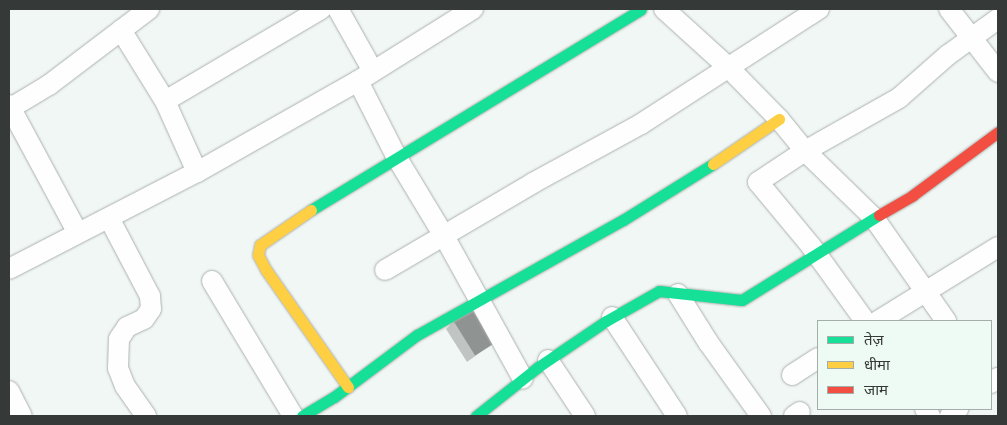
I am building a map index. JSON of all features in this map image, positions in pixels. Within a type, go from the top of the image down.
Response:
[{"type":"street","points":[[78,233],[9,108],[49,85],[149,9]]},
{"type":"street","points":[[164,101],[321,9]]},
{"type":"street","points":[[338,9],[398,158],[444,236],[522,379]]},
{"type":"street","points":[[9,269],[197,172],[366,76],[474,9]]},
{"type":"street","points":[[348,387],[266,270],[258,255],[260,245],[282,228],[640,9]]},
{"type":"street","points":[[664,9],[728,67],[779,119],[805,150],[874,218],[945,320]]},
{"type":"street","points":[[385,270],[533,183],[641,124],[820,9]]},
{"type":"street","points":[[949,9],[998,72]]},
{"type":"street","points":[[864,320],[816,254],[758,182],[805,150],[898,98],[948,55],[998,20]]},
{"type":"street","points":[[121,30],[164,101],[197,172]]},
{"type":"street","points":[[302,416],[348,387],[417,335],[623,220],[712,165],[779,119]]},
{"type":"street","points":[[476,416],[548,360],[612,317],[659,291],[742,300],[913,195],[998,132]]},
{"type":"street","points":[[109,218],[150,296],[151,309],[144,320],[127,327],[119,339],[118,368],[125,386],[146,416]]},
{"type":"street","points":[[880,320],[998,247]]},
{"type":"street","points":[[212,281],[293,416]]},
{"type":"street","points":[[678,294],[708,342],[761,416]]},
{"type":"street","points":[[612,317],[677,416]]},
{"type":"street","points":[[792,375],[817,359]]},
{"type":"street","points":[[548,360],[585,416]]},
{"type":"street","points":[[9,391],[22,416]]},
{"type":"building","points":[[472,309],[494,344],[475,355],[453,321]]},
{"type":"traffic: fast","points":[[311,210],[641,9]]},
{"type":"traffic: fast","points":[[302,416],[334,397],[417,335],[623,220],[713,164]]},
{"type":"traffic: fast","points":[[476,416],[538,367],[606,321],[659,291],[742,300],[879,215]]},
{"type":"traffic: slow","points":[[713,164],[779,119]]},
{"type":"traffic: slow","points":[[311,210],[260,245],[258,255],[266,270],[348,387]]},
{"type":"traffic: jam","points":[[879,215],[913,195],[998,132]]}]
